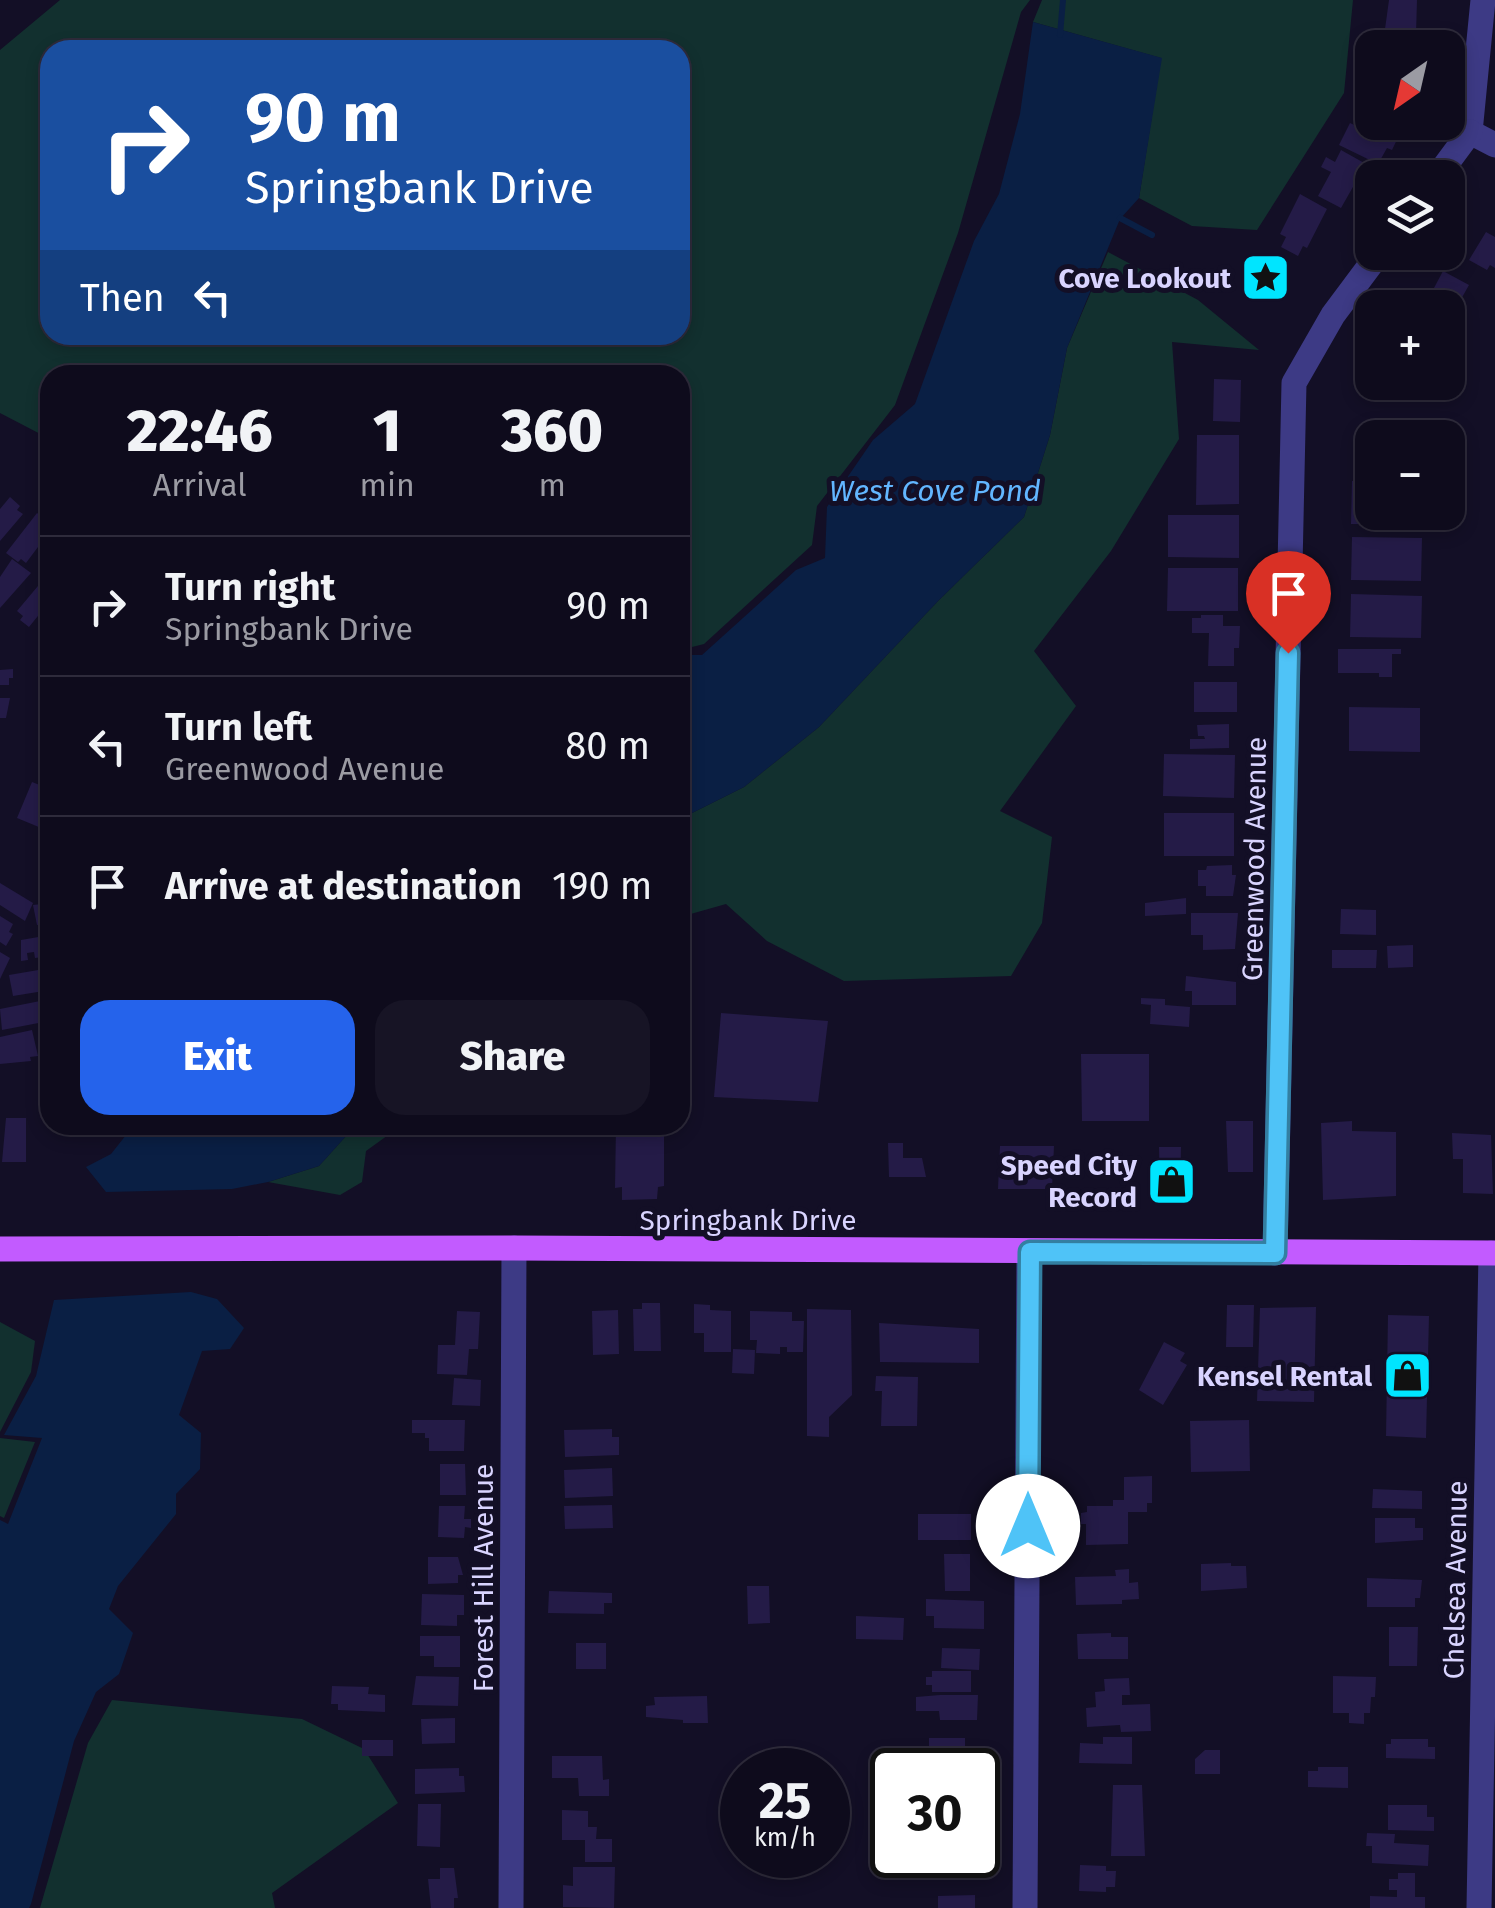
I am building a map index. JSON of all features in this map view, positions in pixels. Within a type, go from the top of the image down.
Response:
[{"type":"main road","name":"Springbank Drive","points":[[0,1249],[1493,1253]]},
{"type":"street","points":[[1449,160],[1470,132],[1483,0]]},
{"type":"street","points":[[1470,132],[1495,145]]},
{"type":"street","name":"Greenwood Avenue","points":[[1275,1253],[1294,383],[1333,316],[1367,270]]},
{"type":"street","name":"Forest Hill Avenue","points":[[512,1908],[514,1248]]},
{"type":"street","points":[[1025,1908],[1030,1252]]},
{"type":"street","name":"Chelsea Avenue","points":[[1479,1908],[1493,1253]]},
{"type":"green space","points":[[60,0],[1030,0],[1021,12],[958,233],[895,405],[817,506],[812,545],[704,644],[690,648],[690,365],[40,365],[40,434],[0,413],[0,50]]},
{"type":"green space","points":[[1042,0],[1353,0],[1344,93],[1257,230],[1192,226],[1139,198],[1161,58],[1033,22]]},
{"type":"green space","points":[[1108,252],[1198,300],[1259,350],[1172,342],[1179,439],[1111,551],[1034,651],[1076,706],[1000,811],[1052,837],[1042,923],[1011,976],[844,981],[767,941],[726,904],[690,914],[690,814],[744,787],[819,727],[1024,517],[1050,435],[1067,348]]},
{"type":"green space","points":[[347,1135],[388,1135],[366,1151],[362,1182],[340,1195],[268,1182],[319,1166]]},
{"type":"green space","points":[[0,1322],[35,1341],[31,1372],[0,1432]]},
{"type":"green space","points":[[0,1438],[35,1442],[4,1518],[0,1516]]},
{"type":"green space","points":[[112,1700],[302,1719],[364,1749],[398,1803],[272,1893],[275,1908],[40,1908],[88,1743]]},
{"type":"water","name":"West Cove Pond","points":[[1033,22],[1162,58],[1139,198],[1120,219],[1067,348],[1050,435],[1024,517],[819,727],[744,787],[690,814],[690,655],[702,655],[796,570],[825,558],[827,507],[873,440],[915,404],[974,241],[999,194],[1020,114]]},
{"type":"water","points":[[126,1135],[347,1135],[319,1166],[232,1189],[106,1192],[86,1167],[111,1154]]},
{"type":"water","points":[[191,1292],[217,1299],[244,1328],[230,1349],[202,1351],[179,1415],[201,1433],[200,1469],[176,1494],[176,1514],[118,1586],[109,1609],[133,1633],[119,1674],[96,1692],[74,1741],[31,1904],[29,1908],[0,1908],[0,1520],[8,1524],[42,1438],[4,1435],[36,1376],[54,1300]]},
{"type":"building","points":[[1389,0],[1417,0],[1416,30],[1377,30],[1385,29]]},
{"type":"building","points":[[1350,123],[1355,125],[1355,140],[1397,140],[1392,150],[1387,148],[1380,160],[1370,160],[1339,145]]},
{"type":"building","points":[[1341,150],[1359,160],[1355,160],[1355,183],[1341,208],[1318,196],[1331,172],[1321,167],[1326,157],[1335,162]]},
{"type":"building","points":[[1300,194],[1327,209],[1307,248],[1303,246],[1298,256],[1281,247],[1286,237],[1280,234]]},
{"type":"building","points":[[1486,232],[1495,237],[1495,268],[1490,265],[1487,270],[1469,260]]},
{"type":"building","points":[[1443,271],[1469,285],[1465,292],[1434,288]]},
{"type":"building","points":[[1214,379],[1241,380],[1240,422],[1213,421]]},
{"type":"building","points":[[1197,435],[1239,435],[1239,504],[1196,505]]},
{"type":"building","points":[[1352,481],[1355,481],[1355,524],[1351,524]]},
{"type":"building","points":[[10,497],[23,514],[0,541],[0,509]]},
{"type":"building","points":[[37,513],[40,515],[40,544],[26,563],[6,553]]},
{"type":"building","points":[[1168,515],[1239,515],[1239,558],[1168,557]]},
{"type":"building","points":[[1352,537],[1422,538],[1421,581],[1351,580]]},
{"type":"building","points":[[12,559],[31,573],[0,608],[0,577]]},
{"type":"building","points":[[1168,568],[1238,568],[1238,611],[1167,611]]},
{"type":"building","points":[[40,584],[40,613],[29,627],[17,611]]},
{"type":"building","points":[[1351,594],[1422,596],[1421,638],[1350,637]]},
{"type":"building","points":[[1223,615],[1223,626],[1240,626],[1234,666],[1208,666],[1209,633],[1192,633],[1192,618]]},
{"type":"building","points":[[1338,649],[1401,649],[1401,654],[1392,654],[1392,677],[1379,677],[1379,673],[1338,673]]},
{"type":"building","points":[[13,669],[9,685],[0,685],[0,670]]},
{"type":"building","points":[[1194,682],[1237,682],[1237,712],[1194,712]]},
{"type":"building","points":[[0,698],[10,698],[6,718],[0,718]]},
{"type":"building","points":[[1349,707],[1420,708],[1420,752],[1349,751]]},
{"type":"building","points":[[1229,724],[1229,748],[1190,749],[1190,739],[1205,739],[1198,736],[1197,725]]},
{"type":"building","points":[[1164,754],[1235,755],[1234,798],[1163,796]]},
{"type":"building","points":[[32,782],[40,785],[40,828],[17,818]]},
{"type":"building","points":[[1164,813],[1234,813],[1234,856],[1164,856]]},
{"type":"building","points":[[1232,865],[1232,875],[1236,875],[1233,896],[1206,896],[1206,886],[1198,886],[1198,870]]},
{"type":"building","points":[[0,883],[33,903],[25,921],[0,905]]},
{"type":"building","points":[[1186,898],[1186,914],[1145,916],[1145,903]]},
{"type":"building","points":[[40,904],[40,925],[37,925],[33,905]]},
{"type":"building","points":[[1341,909],[1376,910],[1376,935],[1340,934]]},
{"type":"building","points":[[1191,913],[1238,913],[1235,949],[1203,950],[1203,935],[1191,935]]},
{"type":"building","points":[[0,916],[13,924],[9,932],[13,934],[6,946],[0,942]]},
{"type":"building","points":[[40,937],[40,957],[35,958],[34,952],[27,953],[28,960],[21,961],[21,940]]},
{"type":"building","points":[[1413,945],[1413,967],[1388,968],[1387,946]]},
{"type":"building","points":[[1332,950],[1377,950],[1376,968],[1332,968]]},
{"type":"building","points":[[0,952],[10,958],[0,979]]},
{"type":"building","points":[[40,970],[40,992],[13,996],[9,975]]},
{"type":"building","points":[[1186,976],[1236,982],[1236,1005],[1192,1005],[1192,991],[1185,991]]},
{"type":"building","points":[[1141,998],[1165,999],[1165,1005],[1190,1007],[1189,1027],[1150,1024],[1151,1005],[1141,1004]]},
{"type":"building","points":[[40,1001],[40,1023],[2,1030],[0,1009]]},
{"type":"building","points":[[721,1013],[828,1021],[818,1102],[714,1097]]},
{"type":"building","points":[[32,1030],[38,1056],[30,1057],[31,1061],[0,1064],[0,1037]]},
{"type":"building","points":[[1081,1054],[1149,1054],[1149,1121],[1082,1121]]},
{"type":"building","points":[[6,1118],[26,1118],[26,1162],[2,1162]]},
{"type":"building","points":[[1226,1121],[1253,1121],[1253,1172],[1228,1172]]},
{"type":"building","points":[[1352,1121],[1352,1131],[1396,1132],[1396,1196],[1323,1200],[1321,1123]]},
{"type":"building","points":[[1452,1133],[1491,1135],[1493,1194],[1463,1193],[1463,1159],[1453,1159]]},
{"type":"building","points":[[616,1135],[664,1135],[664,1186],[658,1187],[657,1199],[622,1200],[622,1187],[615,1188]]},
{"type":"building","points":[[888,1143],[903,1143],[903,1158],[922,1158],[926,1177],[889,1177]]},
{"type":"building","points":[[1000,1146],[1054,1146],[1052,1189],[998,1189]]},
{"type":"building","points":[[1159,1147],[1181,1147],[1180,1194],[1160,1194]]},
{"type":"building","points":[[642,1303],[660,1303],[661,1351],[634,1351],[633,1309],[642,1309]]},
{"type":"building","points":[[694,1304],[731,1311],[731,1352],[704,1352],[704,1333],[694,1333]]},
{"type":"building","points":[[1227,1305],[1254,1305],[1253,1347],[1226,1347]]},
{"type":"building","points":[[1316,1307],[1314,1402],[1257,1401],[1260,1308]]},
{"type":"building","points":[[807,1309],[851,1310],[852,1395],[829,1417],[829,1437],[807,1436]]},
{"type":"building","points":[[618,1310],[619,1354],[593,1355],[592,1311]]},
{"type":"building","points":[[457,1311],[480,1312],[478,1349],[469,1349],[467,1375],[437,1374],[438,1345],[455,1345]]},
{"type":"building","points":[[750,1311],[792,1312],[792,1321],[804,1321],[803,1352],[787,1352],[787,1347],[780,1347],[780,1354],[756,1353],[757,1340],[750,1340]]},
{"type":"building","name":"Kensel Rental","points":[[1388,1315],[1429,1316],[1426,1438],[1386,1436]]},
{"type":"building","points":[[879,1323],[979,1329],[979,1363],[880,1362]]},
{"type":"building","points":[[1164,1342],[1185,1353],[1180,1361],[1187,1365],[1163,1405],[1139,1390]]},
{"type":"building","points":[[733,1349],[755,1350],[754,1374],[732,1373]]},
{"type":"building","points":[[876,1376],[918,1377],[917,1426],[881,1426],[882,1391],[875,1391]]},
{"type":"building","points":[[454,1378],[481,1380],[480,1406],[452,1405]]},
{"type":"building","points":[[412,1420],[465,1420],[464,1451],[429,1451],[425,1433],[412,1433]]},
{"type":"building","points":[[1249,1420],[1250,1471],[1191,1472],[1190,1421]]},
{"type":"building","points":[[612,1429],[612,1437],[619,1437],[619,1455],[565,1457],[564,1430]]},
{"type":"building","points":[[440,1464],[465,1464],[466,1495],[440,1495]]},
{"type":"building","points":[[612,1468],[613,1496],[565,1498],[564,1470]]},
{"type":"building","points":[[1152,1476],[1152,1503],[1147,1503],[1147,1512],[1128,1512],[1128,1544],[1086,1545],[1086,1524],[1081,1524],[1081,1513],[1087,1512],[1087,1506],[1113,1506],[1113,1500],[1124,1500],[1124,1477]]},
{"type":"building","points":[[1373,1489],[1422,1491],[1422,1509],[1372,1508]]},
{"type":"building","points":[[612,1505],[613,1528],[565,1529],[564,1506]]},
{"type":"building","points":[[439,1506],[465,1506],[464,1519],[471,1519],[471,1528],[465,1527],[464,1538],[438,1537]]},
{"type":"building","points":[[918,1514],[971,1514],[971,1540],[918,1540]]},
{"type":"building","points":[[1375,1518],[1415,1518],[1415,1528],[1423,1528],[1423,1540],[1375,1543]]},
{"type":"building","points":[[944,1554],[970,1554],[970,1591],[945,1591]]},
{"type":"building","points":[[428,1557],[458,1557],[463,1575],[458,1575],[458,1583],[428,1584]]},
{"type":"building","points":[[1201,1564],[1246,1566],[1247,1588],[1201,1591]]},
{"type":"building","points":[[1129,1569],[1129,1583],[1138,1582],[1139,1599],[1122,1600],[1122,1604],[1076,1605],[1075,1577],[1116,1576],[1115,1570]]},
{"type":"building","points":[[1367,1578],[1422,1580],[1420,1598],[1415,1598],[1415,1607],[1367,1607]]},
{"type":"building","points":[[747,1586],[769,1586],[770,1623],[748,1624]]},
{"type":"building","points":[[549,1591],[612,1593],[612,1603],[604,1603],[604,1614],[548,1613]]},
{"type":"building","points":[[422,1594],[464,1595],[464,1615],[457,1615],[457,1626],[421,1625]]},
{"type":"building","points":[[926,1599],[984,1601],[984,1629],[934,1628],[934,1616],[926,1616]]},
{"type":"building","points":[[856,1616],[904,1618],[903,1640],[856,1639]]},
{"type":"building","points":[[1389,1627],[1418,1627],[1417,1666],[1389,1666]]},
{"type":"building","points":[[1111,1633],[1111,1637],[1128,1637],[1128,1659],[1078,1659],[1077,1634]]},
{"type":"building","points":[[420,1636],[460,1636],[460,1667],[434,1667],[434,1656],[420,1656]]},
{"type":"building","points":[[576,1643],[606,1643],[606,1669],[576,1669]]},
{"type":"building","points":[[942,1648],[980,1649],[979,1670],[941,1668]]},
{"type":"building","points":[[932,1671],[971,1671],[971,1692],[932,1692],[926,1677],[932,1677]]},
{"type":"building","points":[[416,1676],[459,1677],[458,1706],[412,1705]]},
{"type":"building","points":[[1333,1676],[1376,1677],[1375,1697],[1371,1697],[1370,1713],[1364,1713],[1364,1724],[1349,1723],[1349,1713],[1333,1713]]},
{"type":"building","points":[[1129,1678],[1130,1695],[1122,1695],[1122,1705],[1150,1704],[1151,1731],[1121,1732],[1120,1725],[1087,1727],[1086,1708],[1096,1707],[1095,1692],[1105,1691],[1104,1679]]},
{"type":"building","points":[[332,1686],[369,1687],[368,1694],[385,1695],[385,1712],[338,1710],[338,1704],[331,1704]]},
{"type":"building","points":[[978,1695],[977,1720],[940,1720],[939,1711],[916,1711],[916,1697]]},
{"type":"building","points":[[707,1696],[708,1723],[646,1717],[646,1706],[655,1705],[654,1697]]},
{"type":"building","points":[[455,1718],[455,1743],[422,1744],[421,1719]]},
{"type":"building","points":[[1103,1737],[1132,1737],[1132,1764],[1079,1763],[1080,1743],[1103,1744]]},
{"type":"building","points":[[929,1738],[965,1738],[965,1748],[929,1748]]},
{"type":"building","points":[[1391,1739],[1428,1739],[1428,1747],[1435,1747],[1435,1759],[1386,1758],[1386,1744],[1391,1744]]},
{"type":"building","points":[[362,1740],[393,1740],[393,1756],[362,1756]]},
{"type":"building","points":[[1205,1750],[1220,1750],[1220,1774],[1195,1774],[1195,1759]]},
{"type":"building","points":[[552,1756],[602,1756],[603,1780],[609,1779],[609,1796],[579,1796],[578,1778],[552,1778]]},
{"type":"building","points":[[1318,1767],[1348,1767],[1348,1788],[1308,1787],[1308,1771],[1318,1771]]},
{"type":"building","points":[[459,1768],[465,1792],[415,1794],[415,1769]]},
{"type":"building","points":[[1113,1785],[1142,1785],[1145,1856],[1111,1856]]},
{"type":"building","points":[[418,1804],[441,1804],[440,1847],[417,1846]]},
{"type":"building","points":[[1388,1805],[1427,1805],[1427,1817],[1434,1817],[1434,1831],[1388,1830]]},
{"type":"building","points":[[562,1810],[588,1811],[588,1827],[597,1827],[596,1839],[612,1839],[612,1862],[585,1862],[585,1840],[562,1840]]},
{"type":"building","points":[[1367,1833],[1395,1834],[1394,1843],[1429,1845],[1428,1866],[1372,1863],[1372,1846],[1366,1846]]},
{"type":"building","points":[[1080,1865],[1106,1866],[1106,1871],[1116,1871],[1115,1887],[1106,1887],[1106,1892],[1079,1891]]},
{"type":"building","points":[[573,1867],[615,1867],[614,1908],[563,1907],[563,1885],[573,1886]]},
{"type":"building","points":[[440,1868],[454,1868],[458,1898],[454,1898],[454,1908],[431,1908],[428,1879],[440,1879]]},
{"type":"building","points":[[1398,1873],[1415,1873],[1415,1897],[1425,1897],[1425,1908],[1370,1908],[1370,1896],[1397,1897],[1397,1890],[1389,1890],[1389,1879],[1398,1879]]},
{"type":"building","points":[[975,1895],[975,1908],[938,1908],[938,1896]]},
{"type":"waterway","points":[[1060,35],[1063,0]]},
{"type":"waterway","points":[[1120,218],[1152,235]]},
{"type":"place","name":"Cove Lookout","points":[[1266,278]]},
{"type":"place","name":"Speed City Record","points":[[1172,1181]]},
{"type":"place","name":"Kensel Rental","points":[[1407,1376]]},
{"type":"route","points":[[1028,1526],[1030,1252],[1275,1253],[1288,653]]}]
